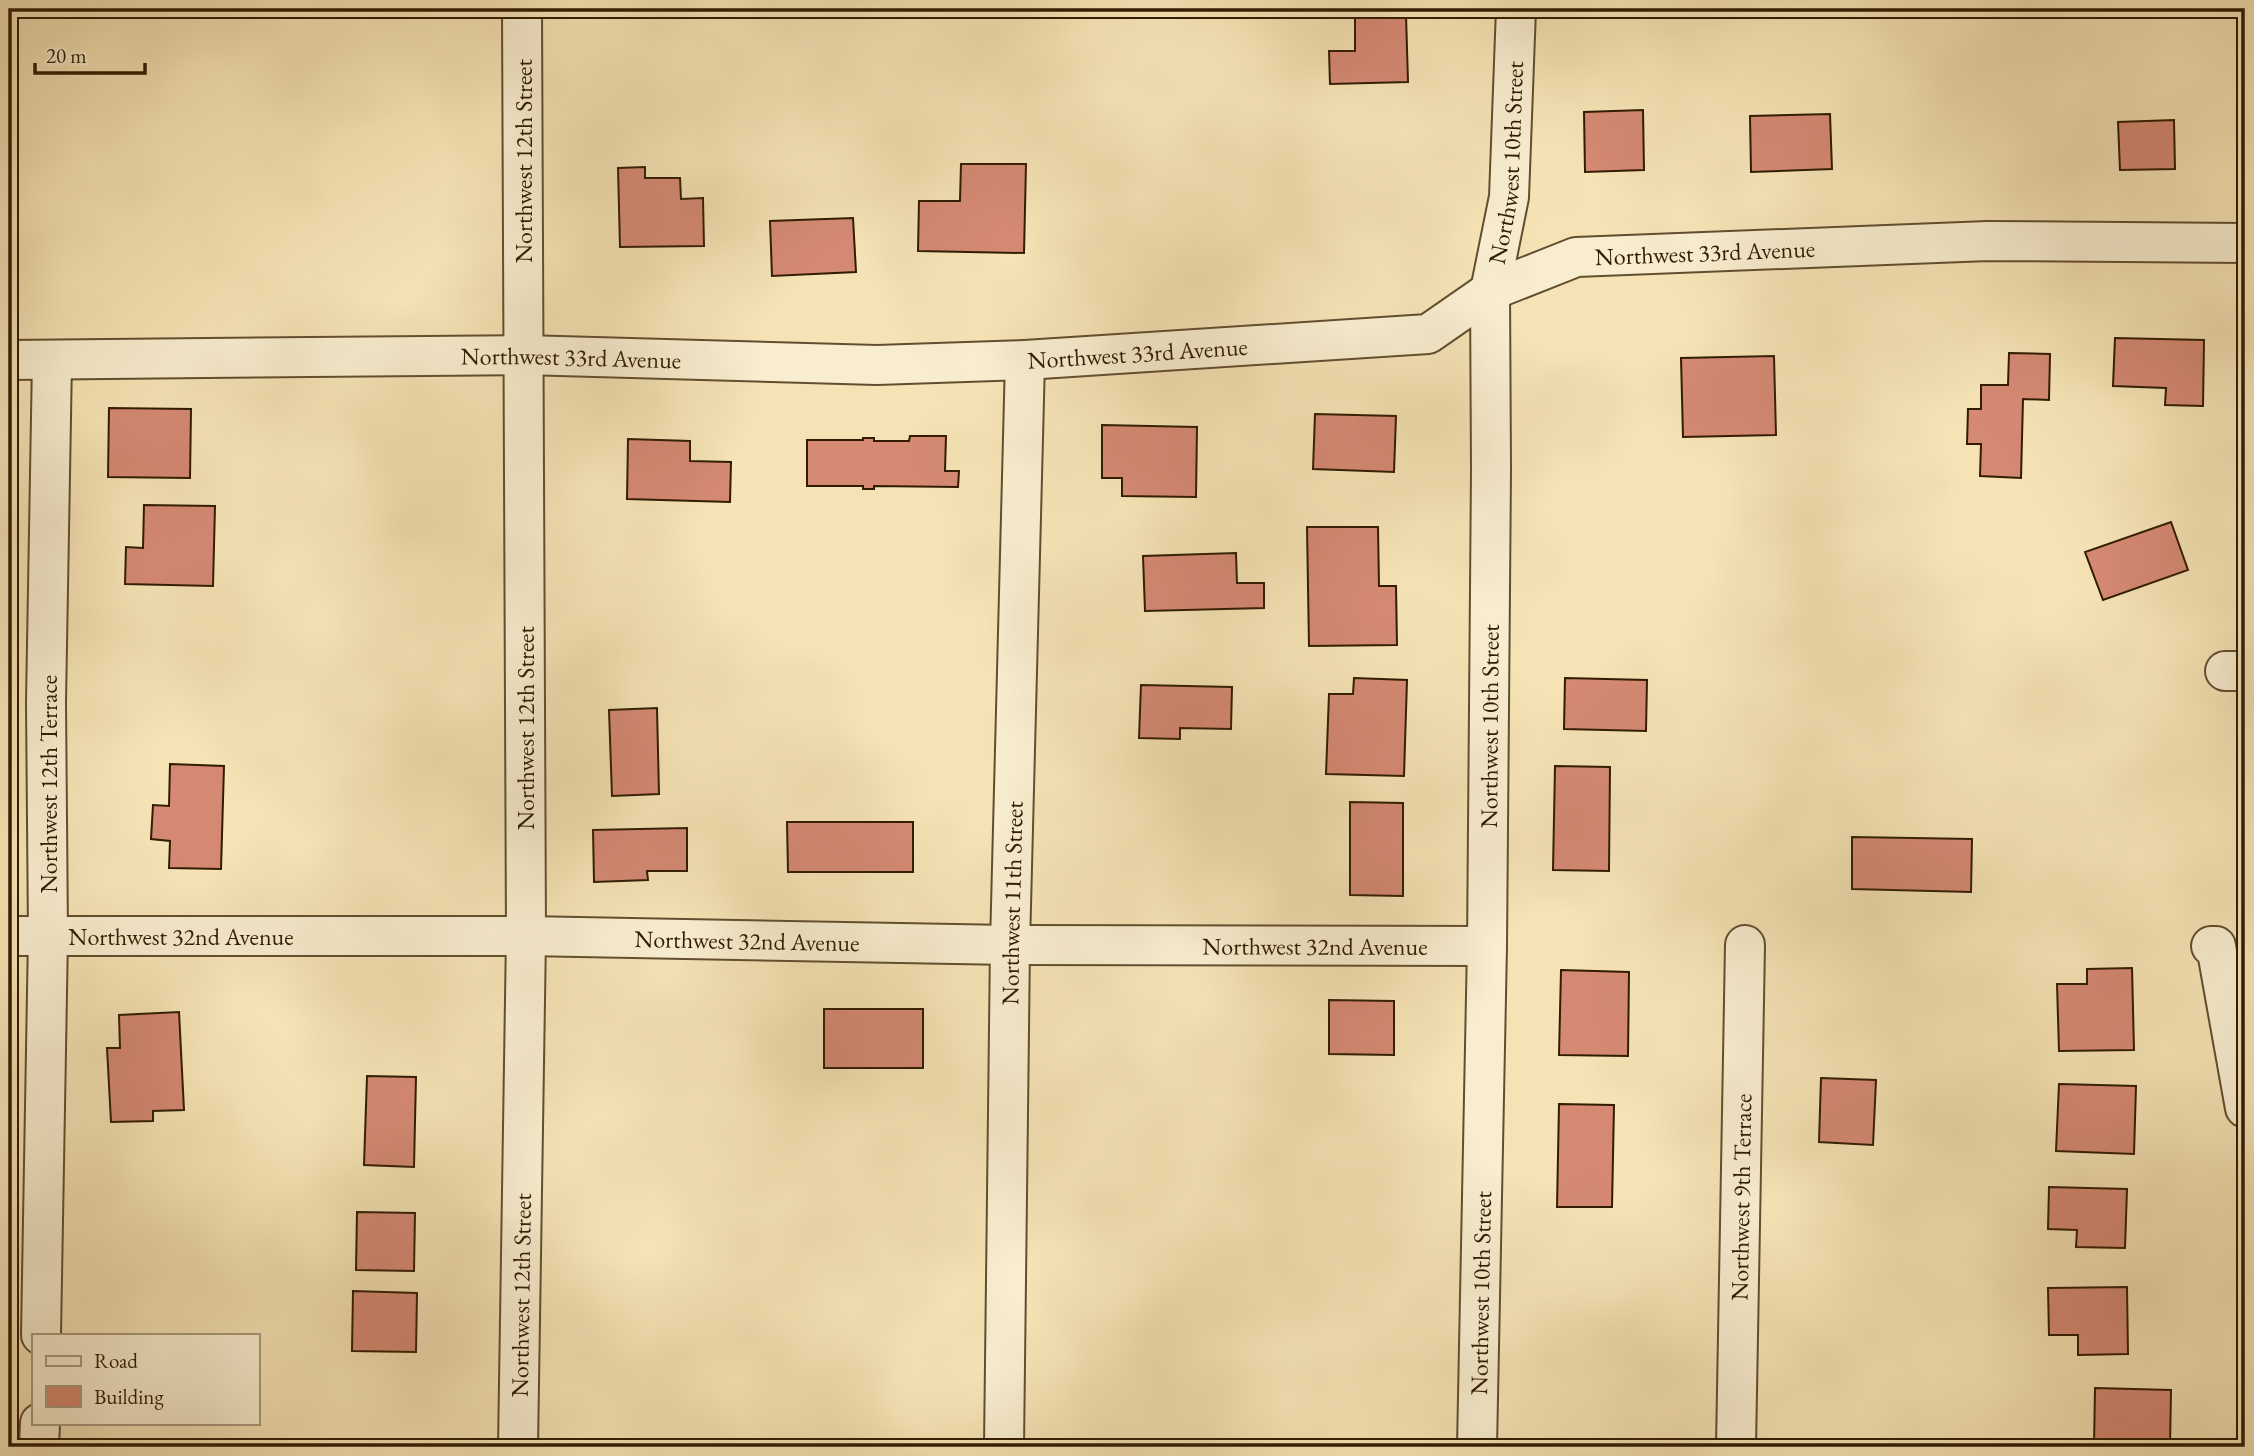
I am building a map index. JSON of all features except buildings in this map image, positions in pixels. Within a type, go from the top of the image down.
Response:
[{"type":"street","name":"Northwest 12th Street","points":[[518,1447],[526,936],[522,9]]},
{"type":"street","name":"Northwest 10th Street","points":[[1476,1447],[1487,946],[1490,291],[1509,197],[1517,9]]},
{"type":"street","name":"Northwest 33rd Avenue","points":[[9,359],[524,355],[877,365],[1025,360],[1428,334],[1490,291],[1576,257],[1988,241],[2245,243]]},
{"type":"street","name":"Northwest 12th Terrace","points":[[41,1334],[48,936],[46,702],[52,360]]},
{"type":"street","name":"Northwest 11th Street","points":[[1004,1447],[1010,945],[1025,360]]},
{"type":"street","name":"Northwest 32nd Avenue","points":[[9,936],[526,936],[1010,945],[1487,946]]},
{"type":"street","name":"Northwest 9th Terrace","points":[[1736,1447],[1745,945]]},
{"type":"street","points":[[2211,946],[2216,946],[2245,1108]]},
{"type":"street","points":[[39,1447],[40,1424]]}]
